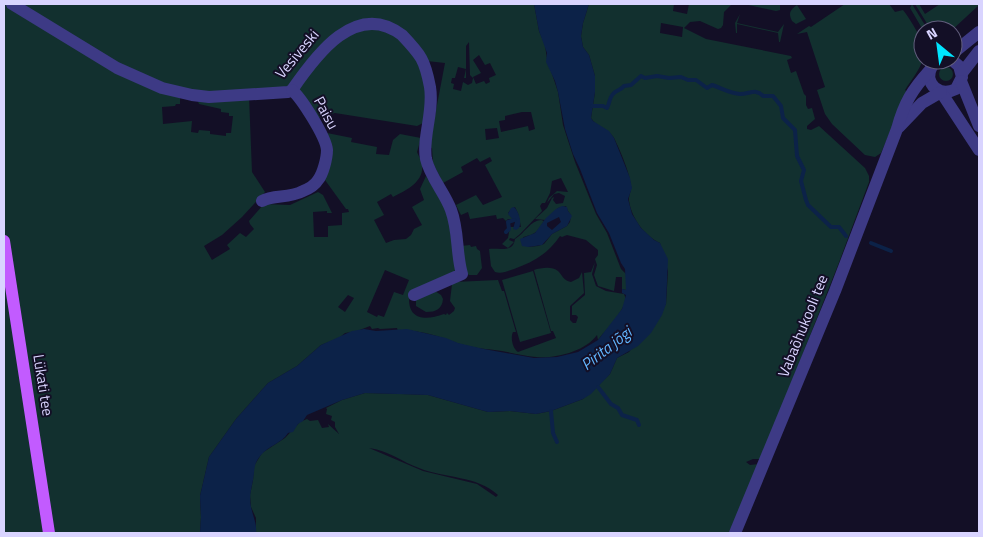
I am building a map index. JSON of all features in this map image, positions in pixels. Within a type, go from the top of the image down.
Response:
[{"type":"main road","name":"Lükati tee","points":[[4,242],[49,533]]},
{"type":"street","name":"Vesiveski","points":[[12,4],[117,68],[162,88],[192,95],[209,96],[283,93],[292,90],[321,48],[344,27],[362,18],[376,18],[391,23],[422,57],[430,87],[431,100],[425,157],[452,212],[462,274],[414,295]]},
{"type":"street","points":[[963,45],[979,32]]},
{"type":"street","points":[[962,77],[979,51]]},
{"type":"street","points":[[930,70],[929,75],[932,86],[942,92],[979,150]]},
{"type":"street","name":"Vabaõhukooli tee","points":[[735,533],[835,291],[858,227],[898,129],[906,100],[930,70]]},
{"type":"street","points":[[960,70],[979,126]]},
{"type":"street","name":"Vabaõhukooli tee","points":[[898,129],[920,104],[942,92],[956,89],[962,77]]},
{"type":"street","name":"Paisu","points":[[262,201],[270,197],[289,197],[303,191],[319,180],[323,167],[327,150],[325,145],[298,94],[292,90]]},
{"type":"green space","points":[[4,4],[534,4],[539,31],[545,45],[547,59],[558,92],[563,125],[575,162],[596,214],[607,233],[621,269],[626,274],[626,290],[622,289],[622,277],[616,277],[614,291],[598,286],[594,275],[597,265],[595,259],[598,255],[598,250],[586,240],[567,235],[560,236],[545,253],[534,260],[507,271],[495,272],[491,266],[489,249],[509,248],[514,243],[515,239],[537,221],[544,221],[536,232],[523,237],[528,247],[544,244],[552,234],[567,226],[571,215],[566,206],[558,208],[545,220],[535,219],[547,208],[552,198],[554,197],[553,200],[556,204],[563,203],[565,196],[559,193],[554,194],[547,203],[549,198],[557,191],[568,192],[561,178],[552,181],[550,193],[545,203],[542,203],[540,206],[542,211],[520,234],[514,239],[510,238],[509,240],[514,242],[508,248],[502,244],[508,238],[510,227],[521,227],[515,207],[508,213],[513,219],[506,221],[503,218],[497,219],[496,215],[470,219],[468,212],[461,215],[456,205],[476,195],[483,205],[502,197],[485,165],[492,161],[490,157],[480,162],[477,158],[461,167],[463,172],[443,183],[433,163],[432,148],[429,147],[445,63],[427,61],[425,122],[417,126],[335,113],[318,118],[301,94],[180,98],[180,104],[162,107],[163,124],[192,121],[191,132],[198,133],[199,130],[210,131],[210,134],[226,136],[226,133],[231,133],[233,116],[229,116],[229,113],[221,112],[221,109],[199,104],[197,99],[249,96],[252,172],[265,192],[222,235],[204,246],[212,260],[230,249],[227,245],[240,233],[246,237],[254,229],[249,221],[264,204],[290,205],[318,192],[323,195],[332,213],[327,213],[327,211],[313,212],[314,237],[328,237],[328,226],[342,225],[342,213],[349,212],[348,209],[346,209],[325,180],[327,133],[352,138],[351,142],[377,147],[376,154],[389,155],[393,140],[400,134],[421,138],[417,152],[422,163],[421,175],[414,184],[403,191],[393,197],[391,194],[377,202],[384,215],[374,220],[386,243],[406,239],[411,235],[414,229],[422,225],[412,207],[424,200],[420,189],[426,176],[448,213],[456,270],[409,299],[412,311],[416,315],[425,318],[446,315],[447,313],[449,315],[455,308],[450,301],[452,284],[454,282],[498,280],[502,291],[504,291],[516,332],[512,334],[512,340],[513,346],[518,352],[556,338],[553,331],[551,331],[534,270],[553,268],[571,282],[579,278],[582,272],[584,293],[570,306],[570,320],[576,323],[578,317],[572,315],[572,306],[585,295],[584,273],[591,272],[595,262],[592,274],[596,286],[606,291],[624,294],[625,299],[621,311],[598,340],[597,335],[592,341],[578,350],[552,357],[544,357],[468,346],[428,334],[405,330],[398,331],[397,328],[372,329],[370,326],[345,333],[339,338],[321,345],[297,366],[268,383],[236,419],[209,457],[200,496],[200,533],[4,533]],"holes":[[[469,42],[470,75],[473,78],[472,83],[468,85],[463,82],[461,91],[453,89],[454,84],[451,83],[452,78],[455,78],[458,67],[466,69],[466,46]],[[479,55],[485,65],[490,63],[496,75],[489,78],[490,82],[486,84],[484,81],[476,84],[473,77],[481,73],[473,60]],[[531,112],[535,129],[529,131],[528,126],[501,132],[499,121],[505,120],[505,116]],[[497,128],[499,138],[486,140],[485,129]],[[385,270],[409,280],[403,295],[394,292],[384,317],[378,315],[377,317],[367,312]],[[348,295],[354,298],[345,312],[338,307]]]},
{"type":"green space","points":[[589,4],[674,4],[673,11],[687,14],[689,4],[744,4],[731,5],[724,12],[721,28],[718,29],[700,21],[690,22],[684,28],[706,39],[791,56],[792,58],[787,60],[791,73],[796,71],[806,96],[806,105],[808,109],[812,108],[815,119],[807,126],[807,129],[811,130],[819,126],[865,168],[869,176],[869,182],[838,265],[761,459],[753,459],[746,462],[750,465],[759,464],[729,533],[256,533],[256,518],[251,507],[250,495],[254,466],[262,453],[285,438],[300,422],[307,419],[310,421],[318,420],[322,428],[329,427],[328,424],[339,434],[335,427],[335,422],[331,420],[332,416],[326,414],[326,408],[342,400],[365,393],[428,395],[488,412],[510,411],[536,414],[551,411],[583,399],[610,374],[617,358],[629,352],[666,304],[668,271],[660,243],[644,231],[633,214],[629,201],[631,188],[629,175],[614,138],[591,118],[595,92],[595,76],[589,55],[583,47],[581,36]],"holes":[[[661,23],[683,27],[682,37],[660,33]],[[369,448],[382,451],[413,466],[480,484],[498,495],[496,497],[477,484],[423,471]]]},
{"type":"green space","points":[[744,4],[780,4],[780,10],[776,11]]},
{"type":"green space","points":[[845,4],[889,4],[895,12],[903,10],[913,25],[913,70],[918,70],[905,90],[907,92],[881,153],[875,157],[865,155],[832,124],[825,114],[817,90],[825,87],[807,32],[797,34],[809,26],[811,27]]},
{"type":"green space","points":[[912,4],[922,20],[917,20],[910,8]]},
{"type":"green space","points":[[915,4],[919,4],[925,14],[940,4],[979,4],[963,20],[925,20]]},
{"type":"green space","points":[[797,5],[806,19],[796,24],[792,21],[790,14],[791,10]]},
{"type":"green space","points":[[740,14],[737,23],[778,32],[784,24],[780,42],[778,33],[737,24],[736,33],[735,23]]},
{"type":"green space","points":[[940,70],[953,71],[953,77],[949,81],[943,81],[939,77]]},
{"type":"green space","points":[[470,245],[471,247],[476,246],[480,251],[482,268],[477,275],[469,275],[466,272],[461,246]]},
{"type":"green space","points":[[533,271],[551,333],[520,342],[502,280]]},
{"type":"green space","points":[[435,291],[443,299],[438,309],[426,312],[416,306],[416,299]]},
{"type":"water","name":"Pirita jõgi","points":[[534,4],[589,4],[581,36],[583,47],[589,55],[595,76],[595,92],[591,118],[609,131],[614,138],[630,178],[632,188],[628,199],[632,214],[641,228],[660,243],[668,259],[666,304],[662,315],[651,333],[638,346],[617,358],[610,374],[591,394],[551,411],[536,414],[510,411],[488,412],[428,395],[365,393],[342,400],[307,415],[293,432],[288,433],[258,458],[250,494],[256,533],[200,533],[200,496],[209,457],[236,419],[268,383],[297,366],[321,345],[352,331],[364,329],[376,331],[407,329],[484,349],[534,358],[557,357],[578,352],[598,340],[622,309],[626,295],[622,293],[622,289],[626,290],[625,269],[609,233],[597,213],[573,154],[565,129],[555,81],[546,62],[547,53],[539,31]]},
{"type":"water","points":[[562,206],[567,207],[572,216],[567,226],[552,234],[542,245],[522,246],[520,239],[535,233],[546,218]],"holes":[[[559,217],[561,222],[552,230],[547,226],[547,223]]]},
{"type":"water","points":[[514,207],[520,220],[520,226],[516,230],[513,229],[515,222],[508,214],[511,208]]},
{"type":"waterway","points":[[592,106],[607,108],[614,93],[624,86],[631,85],[641,76],[645,78],[657,76],[681,77],[688,80],[696,80],[707,88],[712,85],[737,94],[758,92],[763,96],[773,96],[781,106],[783,118],[795,130],[797,156],[804,170],[801,181],[808,205],[831,227],[839,227],[846,236]]},
{"type":"waterway","points":[[506,232],[509,229],[508,222],[514,220]]},
{"type":"waterway","points":[[871,243],[891,251]]},
{"type":"waterway","points":[[598,387],[611,404],[618,408],[622,415],[637,420],[639,425]]},
{"type":"waterway","points":[[551,411],[553,433],[557,442]]}]
